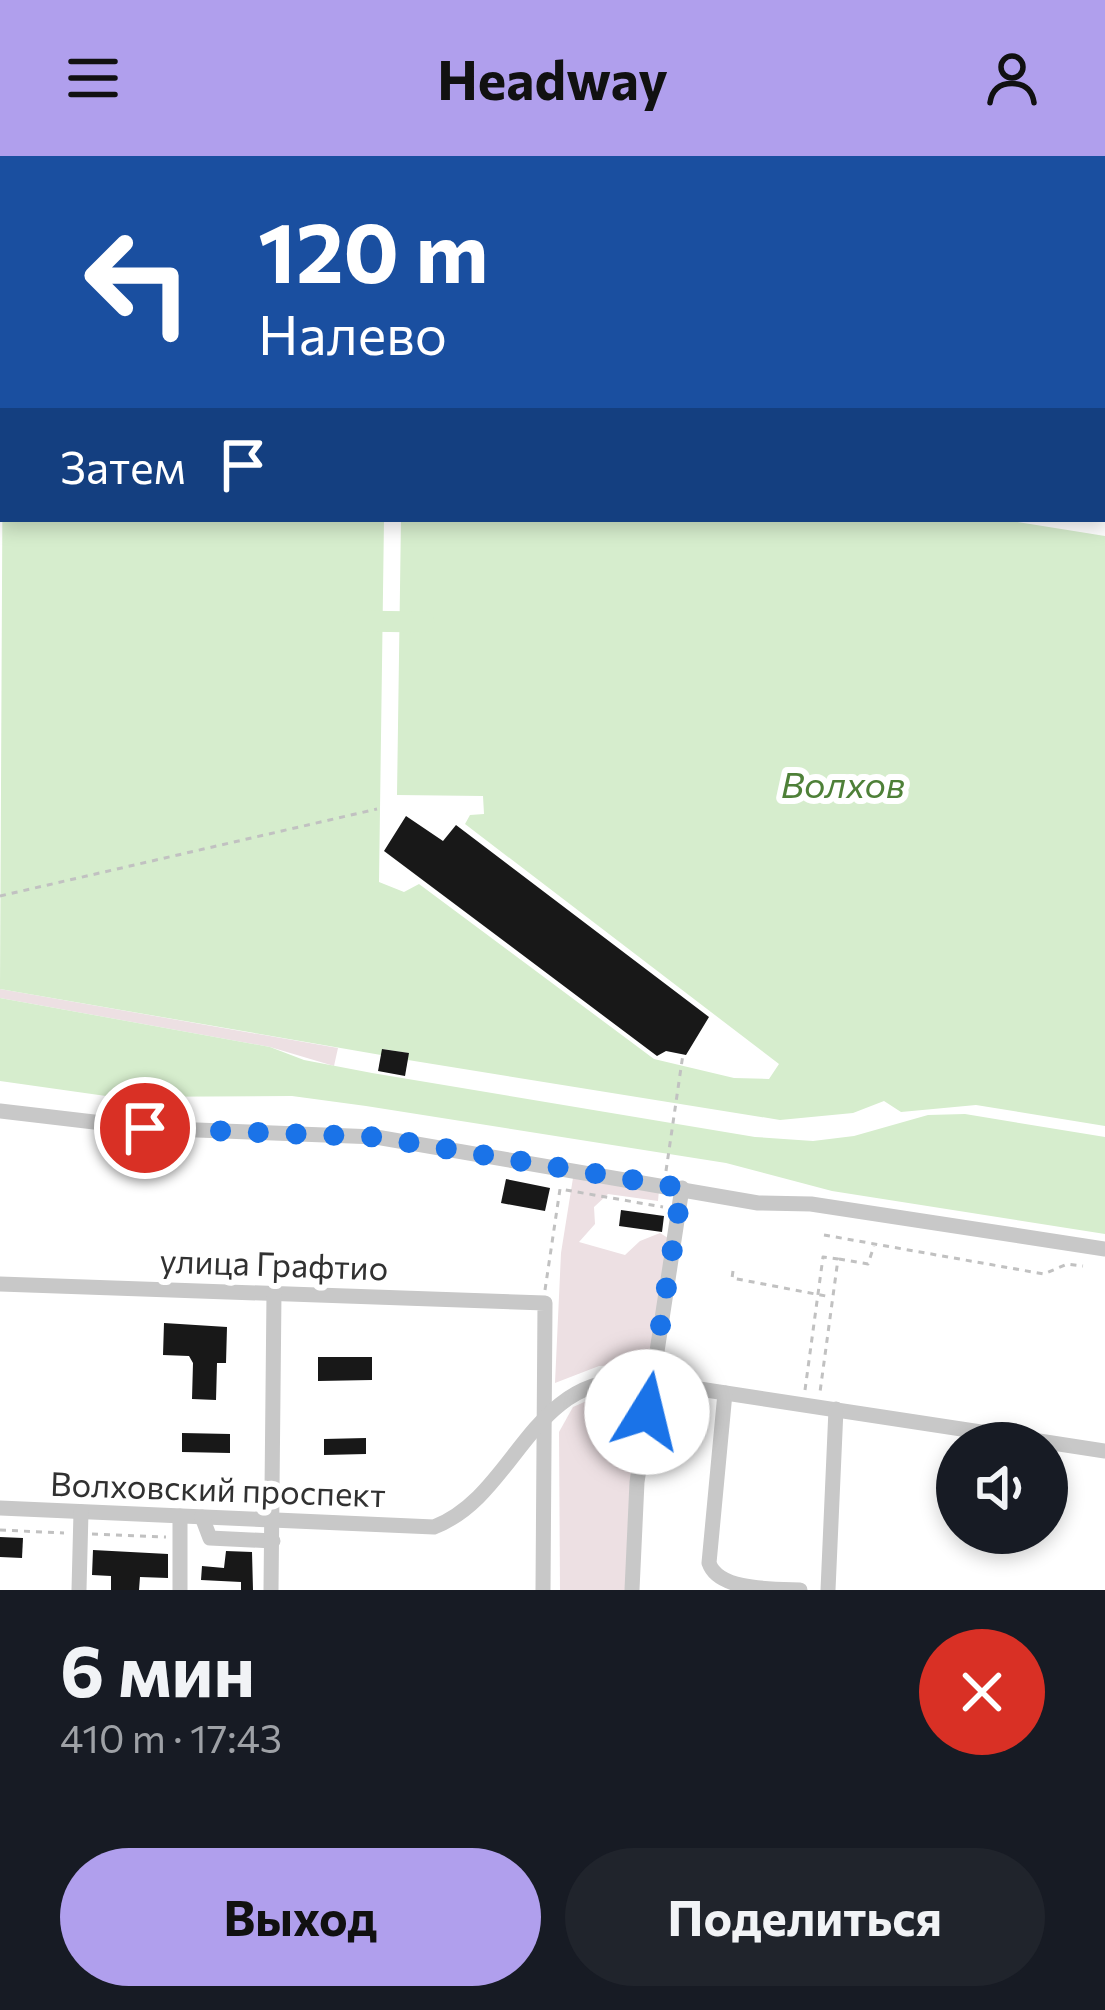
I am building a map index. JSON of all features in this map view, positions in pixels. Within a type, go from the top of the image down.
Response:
[{"type":"street","points":[[0,1111],[145,1128],[376,1137],[1105,1249]]},
{"type":"street","points":[[632,1590],[638,1482],[679,1210],[673,1186]]},
{"type":"street","name":"улица Графтио","points":[[0,1284],[545,1304]]},
{"type":"street","points":[[271,1590],[274,1293]]},
{"type":"street","points":[[543,1590],[545,1304]]},
{"type":"street","points":[[545,1414],[586,1387],[628,1380],[1105,1451]]},
{"type":"street","points":[[724,1393],[709,1564],[712,1578],[724,1587],[800,1590]]},
{"type":"street","points":[[828,1590],[837,1491],[830,1458],[836,1409]]},
{"type":"street","name":"Волховский проспект","points":[[0,1508],[434,1527],[466,1508],[545,1414]]},
{"type":"street","points":[[79,1590],[81,1512]]},
{"type":"street","points":[[180,1516],[180,1590]]},
{"type":"street","points":[[202,1517],[210,1538],[273,1541]]},
{"type":"path","points":[[0,896],[377,809]]},
{"type":"path","points":[[673,1186],[668,1154],[683,1054]]},
{"type":"path","points":[[545,1304],[545,1268],[560,1189],[679,1210]]},
{"type":"path","points":[[824,1235],[1044,1274],[1066,1264],[1083,1266]]},
{"type":"path","points":[[805,1390],[823,1257],[868,1264],[874,1244]]},
{"type":"path","points":[[820,1392],[838,1259]]},
{"type":"path","points":[[733,1271],[732,1278],[833,1297]]},
{"type":"path","points":[[812,1336],[827,1338]]},
{"type":"path","points":[[808,1367],[823,1369]]},
{"type":"shaded area","points":[[0,989],[338,1048],[334,1066],[270,1047],[0,998]]},
{"type":"shaded area","points":[[573,1178],[659,1190],[658,1201],[608,1194],[594,1207],[595,1224],[579,1242],[625,1255],[640,1241],[660,1233],[668,1238],[652,1364],[599,1366],[555,1383],[561,1253]]},
{"type":"shaded area","points":[[609,1391],[643,1392],[630,1590],[560,1590],[559,1432],[573,1407]]},
{"type":"water","name":"Волхов","points":[[2,522],[384,522],[379,882],[404,892],[419,884],[654,1059],[734,1078],[769,1079],[779,1064],[465,824],[470,815],[484,814],[483,796],[397,795],[401,522],[1017,522],[1105,536],[1105,1126],[976,1105],[901,1112],[884,1101],[853,1113],[780,1120],[408,1060],[408,1053],[383,1049],[381,1055],[0,989]]},
{"type":"water","points":[[0,998],[270,1047],[304,1060],[372,1073],[755,1137],[813,1141],[854,1136],[928,1115],[965,1114],[1105,1137],[1105,1234],[832,1191],[726,1163],[366,1106],[292,1096],[113,1097],[0,1081]]},
{"type":"building","points":[[406,816],[443,841],[456,825],[709,1017],[686,1055],[666,1051],[657,1056],[384,851]]},
{"type":"building","points":[[382,1049],[409,1053],[405,1076],[378,1071]]},
{"type":"building","points":[[506,1179],[550,1188],[545,1211],[501,1203]]},
{"type":"building","points":[[621,1210],[664,1216],[662,1232],[619,1226]]},
{"type":"building","points":[[164,1323],[227,1327],[226,1363],[217,1363],[216,1400],[192,1399],[193,1363],[189,1356],[163,1355]]},
{"type":"building","points":[[318,1357],[372,1357],[372,1380],[318,1381]]},
{"type":"building","points":[[182,1433],[230,1434],[230,1453],[182,1452]]},
{"type":"building","points":[[366,1438],[366,1454],[324,1455],[324,1439]]},
{"type":"building","points":[[0,1537],[23,1538],[22,1558],[0,1557]]},
{"type":"building","points":[[93,1550],[168,1554],[168,1578],[140,1577],[139,1590],[111,1590],[111,1576],[92,1575]]},
{"type":"building","points":[[226,1551],[252,1552],[253,1590],[241,1590],[241,1582],[201,1580],[202,1566],[224,1568]]},
{"type":"waterway","name":"Волхов","points":[[354,621],[424,622]]},
{"type":"route","points":[[145,1128],[376,1137],[682,1188],[647,1412]]}]
